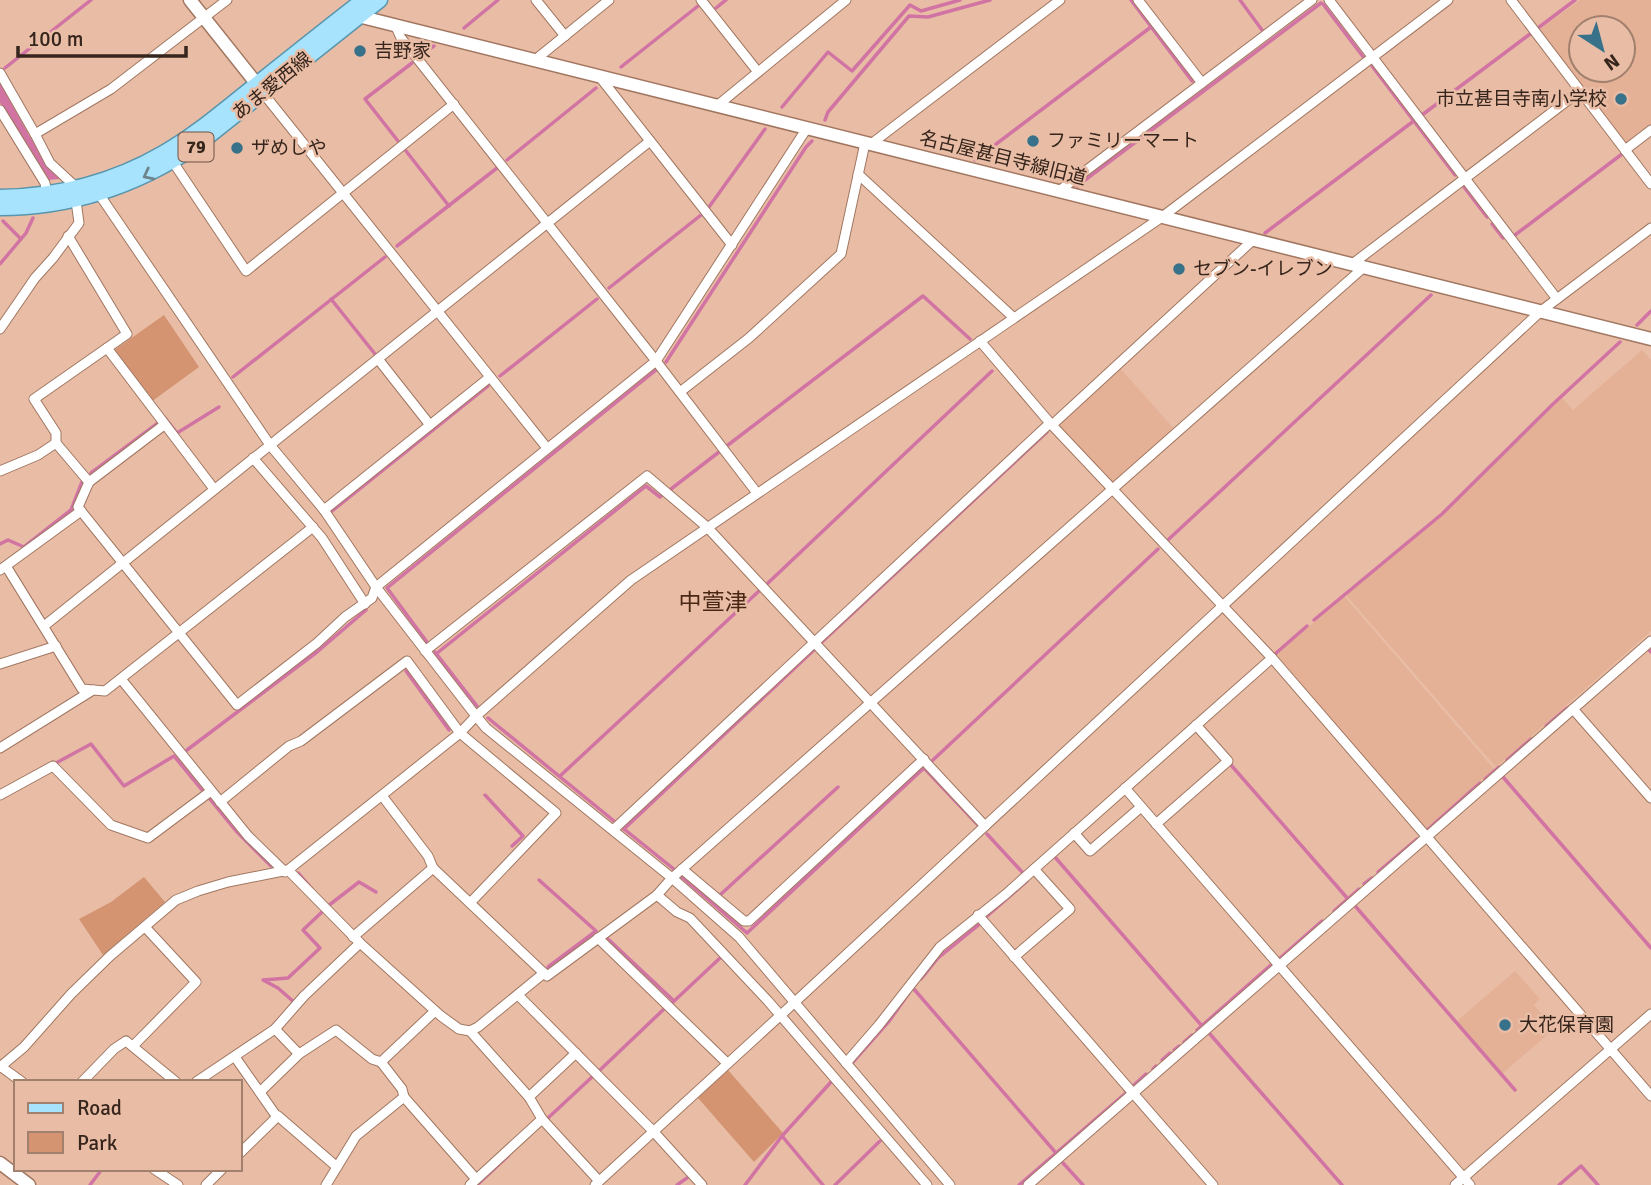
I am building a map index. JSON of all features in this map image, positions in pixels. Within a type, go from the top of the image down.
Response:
[{"type":"main road","name":"あま愛西線","points":[[352,15],[363,0]]},
{"type":"main road","name":"あま愛西線","points":[[0,208],[33,208],[77,194],[163,153],[260,88],[352,15],[380,0]]},
{"type":"main road","name":"あま愛西線","points":[[0,197],[99,194],[133,183],[195,148],[260,88]]},
{"type":"street","points":[[190,0],[547,448]]},
{"type":"street","points":[[35,134],[111,89],[227,0]]},
{"type":"street","points":[[536,0],[565,36]]},
{"type":"street","points":[[535,60],[610,0]]},
{"type":"street","points":[[701,0],[758,72]]},
{"type":"street","points":[[718,105],[846,0]]},
{"type":"street","points":[[680,392],[749,338],[841,254],[858,174],[868,144],[1060,0]]},
{"type":"street","points":[[1139,0],[1202,83]]},
{"type":"street","points":[[1059,191],[1312,0]]},
{"type":"street","points":[[1329,0],[1557,299]]},
{"type":"street","points":[[19,1080],[0,1066],[24,1047],[71,994],[176,901],[228,882],[287,871],[460,733],[631,580],[1162,217],[1448,0]]},
{"type":"street","points":[[1511,0],[1651,184]]},
{"type":"street","name":"名古屋甚目寺線旧道","points":[[352,15],[1651,339]]},
{"type":"street","points":[[396,27],[401,38],[757,493]]},
{"type":"street","points":[[0,73],[55,169],[77,194],[79,223],[35,278],[0,329]]},
{"type":"street","points":[[599,76],[732,245]]},
{"type":"street","points":[[383,797],[428,856],[433,868],[547,976],[657,895],[682,869],[1113,490],[1357,266],[1464,178],[1580,91]]},
{"type":"street","points":[[173,162],[246,271],[454,104]]},
{"type":"street","points":[[0,110],[45,184],[47,194]]},
{"type":"street","points":[[163,425],[89,482],[78,507],[237,705],[301,656],[345,617],[365,604],[372,598],[376,587],[656,361],[807,128]]},
{"type":"street","points":[[1625,150],[1651,130]]},
{"type":"street","points":[[44,626],[650,141]]},
{"type":"street","points":[[858,174],[1014,318]]},
{"type":"street","points":[[99,194],[270,445],[324,510],[376,587],[486,728],[672,878],[739,937],[950,1185]]},
{"type":"street","points":[[121,679],[248,836],[435,1011],[460,1029],[470,1031],[529,1097],[541,1119],[597,1183],[1541,311],[1651,228]]},
{"type":"street","points":[[68,236],[127,334],[34,399],[57,433],[56,443],[89,482]]},
{"type":"street","points":[[613,830],[814,642],[1254,240]]},
{"type":"street","points":[[980,341],[1051,424],[1272,658],[1651,1096]]},
{"type":"street","points":[[107,348],[214,489]]},
{"type":"street","points":[[377,359],[430,425]]},
{"type":"street","points":[[324,510],[490,377]]},
{"type":"street","points":[[1,468],[38,455],[56,443]]},
{"type":"street","points":[[253,458],[313,527],[365,604]]},
{"type":"street","points":[[425,651],[647,476],[707,527],[985,826]]},
{"type":"street","points":[[81,511],[3,568],[44,626],[82,690],[105,691],[313,527]]},
{"type":"street","points":[[1028,1185],[1651,641]]},
{"type":"street","points":[[0,664],[56,646]]},
{"type":"street","points":[[846,1063],[940,947],[1034,869],[1272,658]]},
{"type":"street","points":[[220,802],[289,746],[301,741],[407,661],[460,733],[556,813],[470,903]]},
{"type":"street","points":[[0,748],[93,690]]},
{"type":"street","points":[[1573,709],[1651,798]]},
{"type":"street","points":[[1156,824],[1228,761],[1196,725]]},
{"type":"street","points":[[682,869],[744,921],[749,921],[924,759]]},
{"type":"street","points":[[0,795],[53,766],[111,825],[148,838],[211,791]]},
{"type":"street","points":[[1125,788],[1467,1181]]},
{"type":"street","points":[[1074,833],[1090,851],[1141,807]]},
{"type":"street","points":[[199,1080],[275,1029],[357,940],[433,868]]},
{"type":"street","points":[[1014,957],[1070,909],[1034,869]]},
{"type":"street","points":[[657,895],[677,912],[690,918],[780,1016],[927,1185]]},
{"type":"street","points":[[978,915],[1213,1185]]},
{"type":"street","points":[[134,1045],[196,982],[145,927]]},
{"type":"street","points":[[598,938],[727,1063]]},
{"type":"street","points":[[470,1031],[544,973]]},
{"type":"street","points":[[518,995],[653,1131],[695,1183]]},
{"type":"street","points":[[381,1062],[435,1011]]},
{"type":"street","points":[[1455,1185],[1467,1181],[1651,1014]]},
{"type":"street","points":[[275,1029],[299,1054]]},
{"type":"street","points":[[260,1092],[299,1054],[336,1030],[372,1059],[381,1062],[402,1088],[404,1097],[473,1182],[541,1119]]},
{"type":"street","points":[[84,1080],[114,1049],[126,1041],[174,1080]]},
{"type":"street","points":[[529,1097],[576,1053]]},
{"type":"street","points":[[234,1058],[277,1117],[337,1167]]},
{"type":"street","points":[[326,1185],[356,1136],[404,1097]]},
{"type":"street","points":[[242,1151],[277,1117]]},
{"type":"street","points":[[0,1163],[29,1185]]},
{"type":"street","points":[[157,1171],[178,1185]]},
{"type":"street","points":[[206,1185],[220,1171]]},
{"type":"shaded area","name":"市立甚目寺南小学校","points":[[1580,0],[1651,0],[1651,127],[1626,144],[1580,84],[1637,84],[1637,14],[1567,14],[1567,67],[1539,30]]},
{"type":"shaded area","points":[[0,83],[42,158],[60,179],[48,180],[0,103]]},
{"type":"shaded area","points":[[1642,350],[1651,360],[1651,631],[1496,767],[1346,595],[1443,514],[1562,398],[1573,410]]},
{"type":"shaded area","points":[[1120,368],[1175,430],[1112,483],[1058,424]]},
{"type":"shaded area","points":[[1344,596],[1494,769],[1424,830],[1275,656]]},
{"type":"shaded area","name":"大花保育園","points":[[1515,971],[1540,999],[1534,1005],[1554,1029],[1502,1074],[1457,1021]]},
{"type":"green space","points":[[164,315],[199,367],[151,402],[113,351]]},
{"type":"green space","points":[[144,877],[165,902],[103,955],[79,919],[111,902]]},
{"type":"green space","points":[[728,1070],[783,1133],[754,1162],[698,1098]]},
{"type":"waterway","points":[[5,68],[91,0]]},
{"type":"waterway","points":[[464,28],[498,0]]},
{"type":"waterway","points":[[716,8],[726,0]]},
{"type":"waterway","points":[[782,107],[828,52],[852,71],[910,5],[921,11],[960,0]]},
{"type":"waterway","points":[[825,120],[828,112],[909,16],[928,17],[990,0]]},
{"type":"waterway","points":[[1131,0],[1192,81]]},
{"type":"waterway","points":[[1240,0],[1262,30]]},
{"type":"waterway","points":[[1538,28],[1575,0]]},
{"type":"waterway","points":[[1077,186],[1321,3]]},
{"type":"waterway","points":[[1323,4],[1364,58]]},
{"type":"waterway","points":[[621,67],[698,6]]},
{"type":"waterway","points":[[975,160],[1151,27]]},
{"type":"waterway","points":[[1422,115],[1530,34]]},
{"type":"waterway","points":[[422,54],[434,46]]},
{"type":"waterway","points":[[398,141],[365,99],[412,63]]},
{"type":"waterway","points":[[1372,66],[1455,175]]},
{"type":"waterway","points":[[507,160],[596,88]]},
{"type":"waterway","points":[[1265,233],[1415,120]]},
{"type":"waterway","points":[[709,207],[765,129]]},
{"type":"waterway","points":[[666,362],[812,141]]},
{"type":"waterway","points":[[406,151],[449,206]]},
{"type":"waterway","points":[[1515,235],[1622,154]]},
{"type":"waterway","points":[[397,246],[497,168]]},
{"type":"waterway","points":[[1464,187],[1487,217]]},
{"type":"waterway","points":[[609,288],[701,215]]},
{"type":"waterway","points":[[0,264],[26,233],[33,218]]},
{"type":"waterway","points":[[3,221],[21,239]]},
{"type":"waterway","points":[[1492,224],[1503,238]]},
{"type":"waterway","points":[[233,377],[385,257]]},
{"type":"waterway","points":[[1169,539],[1431,295]]},
{"type":"waterway","points":[[728,445],[923,296],[970,339]]},
{"type":"waterway","points":[[331,299],[375,354]]},
{"type":"waterway","points":[[500,376],[597,299]]},
{"type":"waterway","points":[[1637,325],[1651,311]]},
{"type":"waterway","points":[[1314,620],[1442,514],[1620,342]]},
{"type":"waterway","points":[[427,642],[387,588],[656,370]]},
{"type":"waterway","points":[[768,583],[992,371]]},
{"type":"waterway","points":[[332,511],[488,386]]},
{"type":"waterway","points":[[165,418],[177,433],[219,407]]},
{"type":"waterway","points":[[91,473],[158,423]]},
{"type":"waterway","points":[[822,642],[1047,432]]},
{"type":"waterway","points":[[671,489],[719,452]]},
{"type":"waterway","points":[[0,544],[8,540],[24,547],[71,510],[82,482]]},
{"type":"waterway","points":[[436,654],[646,486],[660,497],[662,495]]},
{"type":"waterway","points":[[933,760],[1158,549]]},
{"type":"waterway","points":[[560,776],[759,591]]},
{"type":"waterway","points":[[187,750],[317,652],[366,610]]},
{"type":"waterway","points":[[1275,654],[1307,626]]},
{"type":"waterway","points":[[624,829],[815,649]]},
{"type":"waterway","points":[[435,652],[477,706]]},
{"type":"waterway","points":[[406,671],[449,730]]},
{"type":"waterway","points":[[1546,726],[1567,708]]},
{"type":"waterway","points":[[488,718],[614,821]]},
{"type":"waterway","points":[[1507,760],[1531,739]]},
{"type":"waterway","points":[[56,763],[91,744],[124,786],[174,756],[202,790]]},
{"type":"waterway","points":[[1231,765],[1348,899]]},
{"type":"waterway","points":[[1485,779],[1499,767]]},
{"type":"waterway","points":[[682,877],[747,933],[924,768],[978,825]]},
{"type":"waterway","points":[[1503,777],[1651,948]]},
{"type":"waterway","points":[[1426,831],[1480,783]]},
{"type":"waterway","points":[[720,895],[838,787]]},
{"type":"waterway","points":[[485,795],[523,836],[512,846]]},
{"type":"waterway","points":[[209,798],[236,831],[271,866]]},
{"type":"waterway","points":[[624,829],[675,870]]},
{"type":"waterway","points":[[987,834],[1023,873]]},
{"type":"waterway","points":[[1378,872],[1417,839]]},
{"type":"waterway","points":[[1054,856],[1202,1026]]},
{"type":"waterway","points":[[298,873],[312,889]]},
{"type":"waterway","points":[[1364,884],[1372,878]]},
{"type":"waterway","points":[[539,880],[596,931],[548,967]]},
{"type":"waterway","points":[[986,917],[1027,881]]},
{"type":"waterway","points":[[327,905],[359,882],[376,892]]},
{"type":"waterway","points":[[1334,911],[1359,889]]},
{"type":"waterway","points":[[1356,907],[1515,1090]]},
{"type":"waterway","points":[[295,1003],[278,988],[263,980],[288,978],[320,948],[303,930],[322,912]]},
{"type":"waterway","points":[[1279,959],[1322,921]]},
{"type":"waterway","points":[[921,979],[938,958],[981,923]]},
{"type":"waterway","points":[[608,939],[674,1001]]},
{"type":"waterway","points":[[672,1003],[720,958]]},
{"type":"waterway","points":[[1197,1030],[1272,964]]},
{"type":"waterway","points":[[913,988],[1056,1153]]},
{"type":"waterway","points":[[853,1062],[890,1020],[909,993]]},
{"type":"waterway","points":[[600,1070],[664,1009]]},
{"type":"waterway","points":[[1209,1033],[1342,1185]]},
{"type":"waterway","points":[[1184,1042],[1192,1035]]},
{"type":"waterway","points":[[1174,1050],[1179,1046]]},
{"type":"waterway","points":[[1162,1060],[1170,1053]]},
{"type":"waterway","points":[[1153,1069],[1156,1066]]},
{"type":"waterway","points":[[1134,1085],[1146,1074]]},
{"type":"waterway","points":[[548,1118],[592,1077]]},
{"type":"waterway","points":[[745,1185],[782,1136],[831,1082]]},
{"type":"waterway","points":[[1019,1185],[1127,1092],[1125,1090]]},
{"type":"waterway","points":[[782,1136],[823,1185]]},
{"type":"waterway","points":[[835,1185],[880,1141]]},
{"type":"waterway","points":[[477,1185],[508,1156]]},
{"type":"waterway","points":[[1063,1163],[1083,1185]]},
{"type":"waterway","points":[[1559,1185],[1581,1166],[1598,1185]]},
{"type":"waterway","points":[[90,1185],[100,1171]]},
{"type":"waterway","points":[[677,1185],[687,1178]]},
{"type":"place","name":"吉野家","points":[[360,51]]},
{"type":"place","name":"市立甚目寺南小学校","points":[[1621,99]]},
{"type":"place","name":"ファミリーマート","points":[[1033,141]]},
{"type":"place","name":"ザめしや","points":[[237,148]]},
{"type":"place","name":"セブン-イレブン","points":[[1179,269]]},
{"type":"place","name":"大花保育園","points":[[1505,1025]]},
{"type":"district","name":"中萱津","points":[[713,602]]}]
